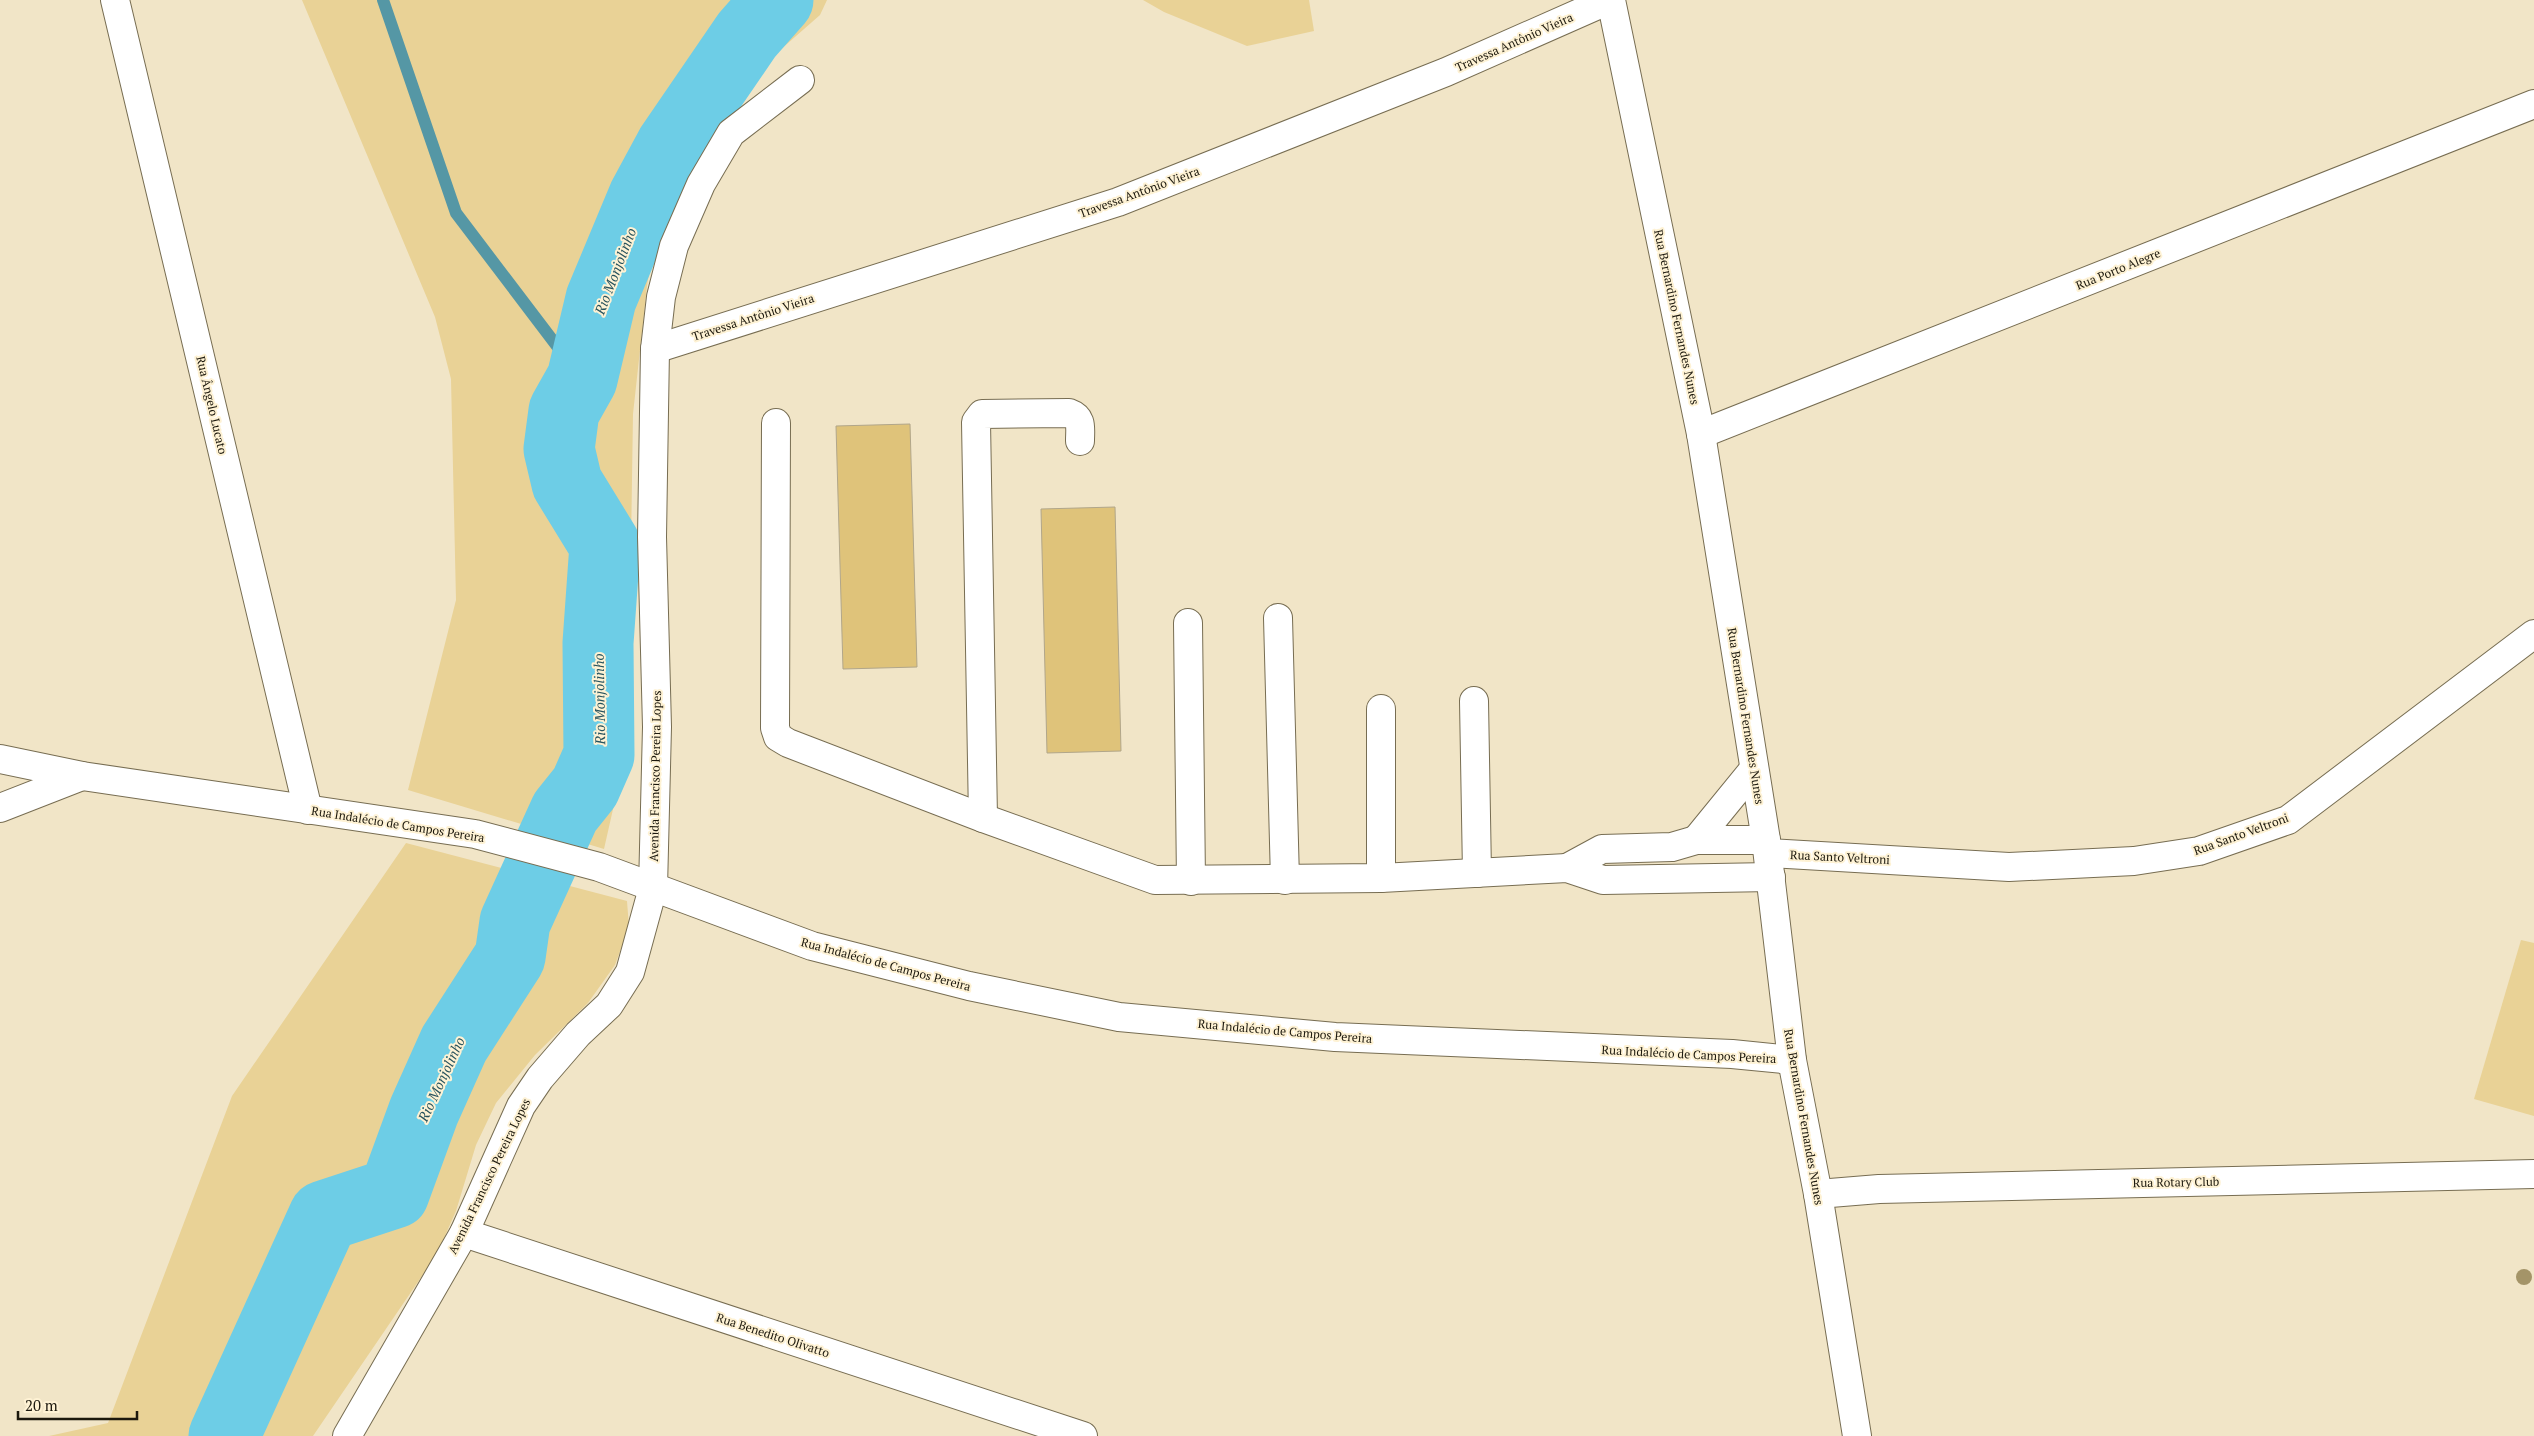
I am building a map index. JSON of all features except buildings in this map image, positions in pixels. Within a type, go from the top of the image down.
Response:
[{"type":"street","name":"Rua Ângelo Lucato","points":[[115,0],[308,810]]},
{"type":"street","name":"Travessa Antônio Vieira","points":[[655,348],[1118,202],[1446,72],[1610,0]]},
{"type":"street","name":"Rua Bernardino Fernandes Nunes","points":[[1610,0],[1701,434],[1768,856],[1792,1060],[1818,1194],[1857,1436]]},
{"type":"street","name":"Avenida Francisco Pereira Lopes","points":[[347,1436],[464,1233],[521,1106],[540,1078],[578,1034],[609,1005],[630,972],[653,888],[657,727],[652,537],[655,348],[661,296],[674,246],[700,184],[731,133],[800,80]]},
{"type":"street","name":"Rua Porto Alegre","points":[[1701,434],[2534,104]]},
{"type":"street","points":[[983,818],[976,422],[982,414],[1069,413],[1076,416],[1080,421],[1080,441]]},
{"type":"street","points":[[776,423],[775,728],[778,737],[788,743],[983,818],[1155,880],[1381,878],[1567,868],[1603,880],[1768,856]]},
{"type":"street","points":[[1278,618],[1286,880]]},
{"type":"street","points":[[1188,623],[1191,881]]},
{"type":"street","name":"Rua Santo Veltroni","points":[[1768,856],[2009,867],[2134,861],[2199,851],[2288,820],[2534,634]]},
{"type":"street","points":[[1474,701],[1477,873]]},
{"type":"street","points":[[1381,709],[1381,878]]},
{"type":"street","name":"Rua Indalécio de Campos Pereira","points":[[0,759],[82,776],[475,834],[599,866],[653,888],[812,946],[969,986],[1118,1017],[1335,1037],[1722,1054],[1792,1060]]},
{"type":"street","points":[[1696,840],[1754,769]]},
{"type":"street","points":[[0,808],[82,776]]},
{"type":"street","points":[[1567,868],[1602,849],[1672,848],[1696,840],[1768,856]]},
{"type":"street","name":"Rua Rotary Club","points":[[1818,1194],[1879,1189],[2534,1174]]},
{"type":"street","name":"Rua Benedito Olivatto","points":[[464,1233],[1083,1436]]},
{"type":"shaded area","points":[[302,0],[827,0],[820,15],[763,65],[705,130],[658,220],[647,286],[633,414],[628,743],[604,849],[408,790],[456,600],[451,379],[435,317]]},
{"type":"shaded area","points":[[1143,0],[1309,0],[1314,31],[1247,46],[1164,12]]},
{"type":"shaded area","points":[[406,843],[627,901],[629,927],[615,965],[588,1003],[535,1055],[496,1103],[476,1145],[456,1211],[437,1254],[313,1436],[49,1436],[108,1423],[232,1096]]},
{"type":"shaded area","points":[[2521,940],[2534,943],[2534,1116],[2474,1099]]},
{"type":"waterway","points":[[383,0],[456,213],[582,379]]},
{"type":"waterway","name":"Rio Monjolinho","points":[[224,1436],[324,1216],[394,1193],[424,1111],[454,1044],[510,957],[515,922],[565,812],[585,787],[599,755],[598,643],[605,545],[567,483],[559,449],[564,411],[582,379],[601,299],[644,196],[671,146],[747,35],[778,0]]}]
